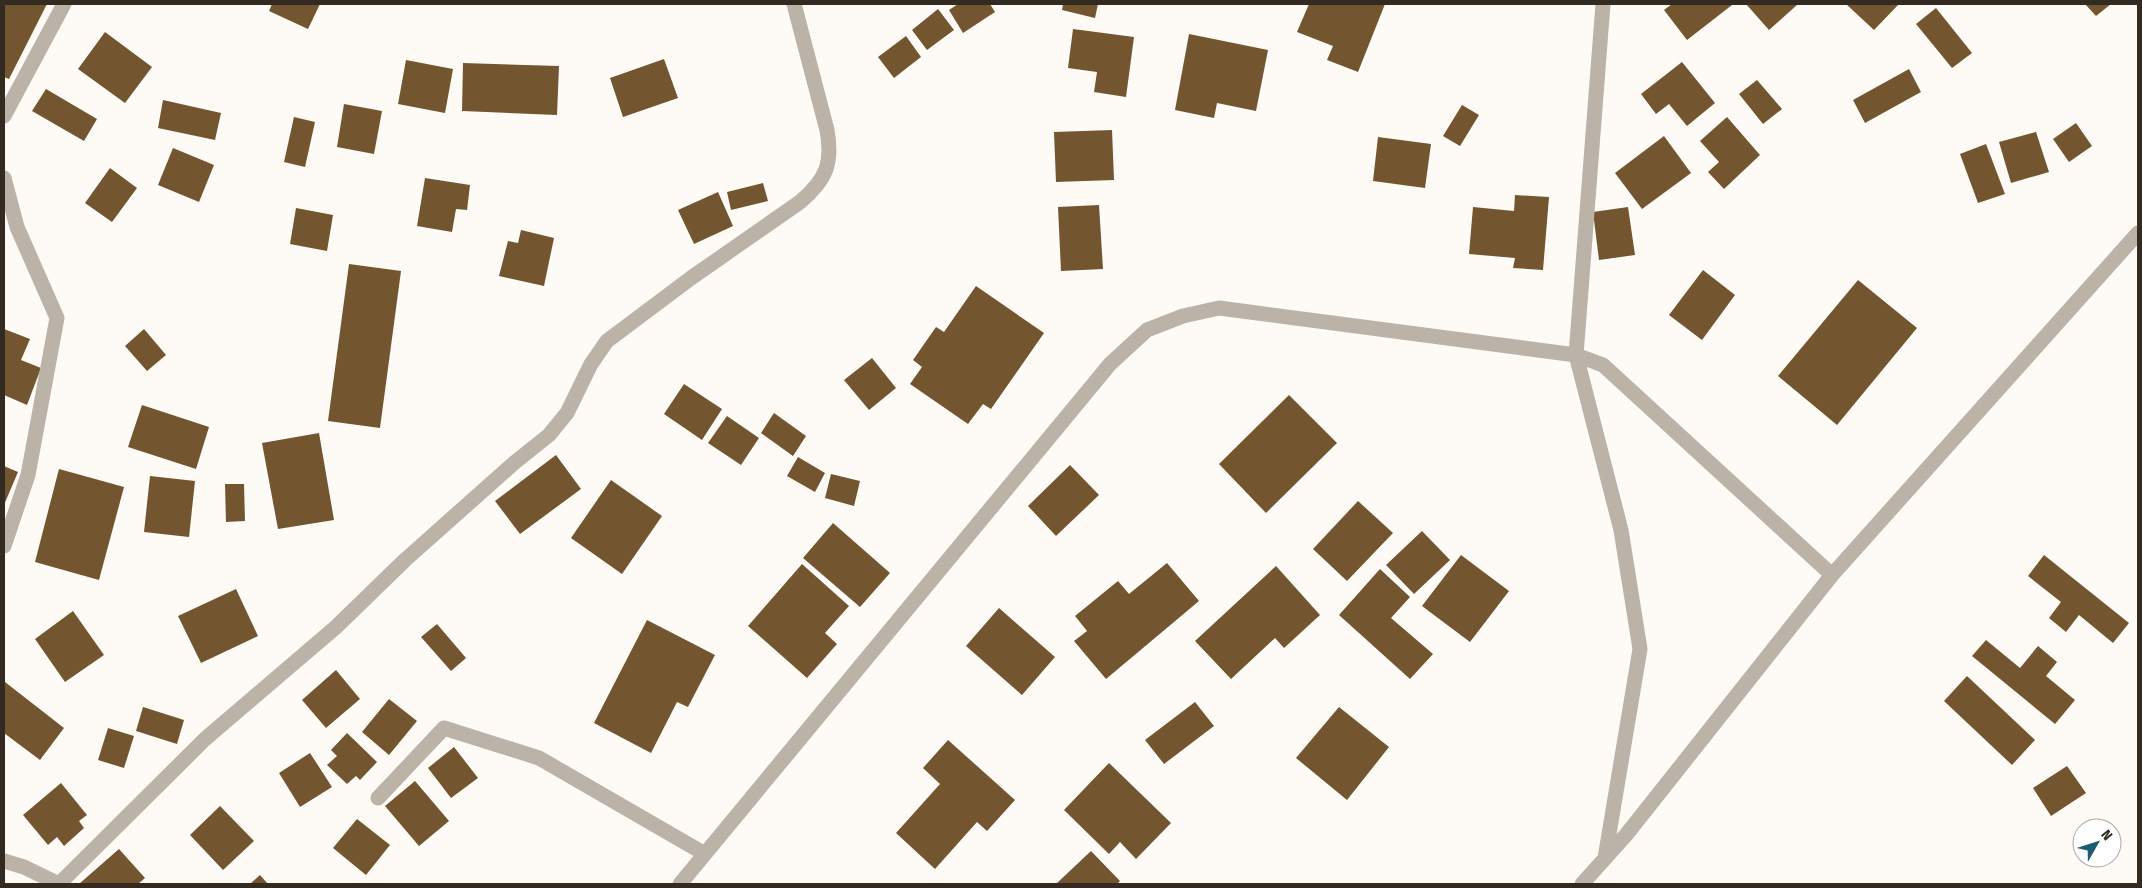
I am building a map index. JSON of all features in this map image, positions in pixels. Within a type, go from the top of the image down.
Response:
[{"type":"street","points":[[4,116],[64,4]]},
{"type":"street","points":[[4,861],[24,867],[59,884],[205,739],[336,627],[405,560],[514,463],[549,435],[567,413],[591,364],[607,341],[636,317],[816,189],[826,171],[831,151],[794,4]]},
{"type":"street","points":[[1603,4],[1576,355],[1621,530],[1640,649],[1605,858]]},
{"type":"street","points":[[4,178],[17,227],[57,318],[28,476],[4,546]]},
{"type":"street","points":[[1582,884],[1626,835],[1832,575],[2138,234]]},
{"type":"street","points":[[680,884],[1110,364],[1147,330],[1182,316],[1218,308],[1576,355],[1604,365],[1832,575]]},
{"type":"street","points":[[378,798],[444,728],[539,758],[705,854]]},
{"type":"building","points":[[4,4],[47,4],[9,79],[4,77]]},
{"type":"building","points":[[272,4],[320,4],[308,29],[269,11]]},
{"type":"building","points":[[958,4],[990,4],[995,12],[963,33],[949,10]]},
{"type":"building","points":[[1063,4],[1098,4],[1095,18],[1062,10]]},
{"type":"building","points":[[1309,4],[1385,4],[1358,72],[1327,60],[1333,46],[1297,32]]},
{"type":"building","points":[[1672,4],[1732,5],[1687,40],[1664,10]]},
{"type":"building","points":[[1746,4],[1796,4],[1797,5],[1769,30]]},
{"type":"building","points":[[1846,4],[1899,4],[1874,30]]},
{"type":"building","points":[[2085,4],[2111,4],[2096,16]]},
{"type":"building","points":[[1936,8],[1972,53],[1952,68],[1916,24]]},
{"type":"building","points":[[938,9],[954,30],[927,50],[912,30]]},
{"type":"building","points":[[1073,29],[1134,37],[1126,97],[1094,92],[1097,72],[1068,68]]},
{"type":"building","points":[[105,32],[152,67],[125,103],[78,69]]},
{"type":"building","points":[[1189,34],[1268,50],[1256,111],[1217,103],[1214,118],[1175,110]]},
{"type":"building","points":[[906,36],[921,57],[894,78],[878,57]]},
{"type":"building","points":[[664,59],[678,98],[623,117],[610,78]]},
{"type":"building","points":[[406,60],[453,69],[445,113],[398,104]]},
{"type":"building","points":[[1682,62],[1715,103],[1687,126],[1669,104],[1656,114],[1641,94]]},
{"type":"building","points":[[463,63],[559,66],[557,115],[462,111]]},
{"type":"building","points":[[1909,69],[1921,92],[1865,123],[1853,100]]},
{"type":"building","points":[[1757,80],[1782,109],[1763,124],[1739,94]]},
{"type":"building","points":[[46,89],[97,119],[84,141],[32,111]]},
{"type":"building","points":[[163,100],[221,113],[215,140],[158,128]]},
{"type":"building","points":[[344,104],[382,111],[374,154],[337,147]]},
{"type":"building","points":[[1462,105],[1479,115],[1460,146],[1443,136]]},
{"type":"building","points":[[294,117],[315,122],[305,167],[284,162]]},
{"type":"building","points":[[1727,117],[1760,155],[1724,189],[1708,172],[1719,162],[1700,141]]},
{"type":"building","points":[[2076,123],[2092,146],[2069,162],[2053,139]]},
{"type":"building","points":[[1112,130],[1114,180],[1056,182],[1054,132]]},
{"type":"building","points":[[2036,132],[2049,172],[2011,183],[1999,142]]},
{"type":"building","points":[[1664,136],[1691,173],[1642,209],[1615,173]]},
{"type":"building","points":[[1378,137],[1431,144],[1425,188],[1373,181]]},
{"type":"building","points":[[1986,144],[2005,194],[1978,203],[1960,154]]},
{"type":"building","points":[[173,148],[214,165],[199,202],[158,185]]},
{"type":"building","points":[[110,168],[137,188],[112,222],[85,203]]},
{"type":"building","points":[[425,178],[470,185],[467,210],[456,209],[452,232],[417,226]]},
{"type":"building","points":[[763,183],[768,201],[731,210],[727,192]]},
{"type":"building","points":[[718,192],[733,226],[694,244],[678,210]]},
{"type":"building","points":[[1515,195],[1549,197],[1543,270],[1513,268],[1515,258],[1469,254],[1473,207],[1514,211]]},
{"type":"building","points":[[1099,205],[1103,269],[1061,271],[1058,207]]},
{"type":"building","points":[[1628,207],[1635,255],[1599,260],[1593,212]]},
{"type":"building","points":[[296,208],[333,215],[327,251],[290,244]]},
{"type":"building","points":[[521,230],[554,238],[544,286],[499,276],[508,241],[518,243]]},
{"type":"building","points":[[349,264],[401,271],[380,428],[328,421]]},
{"type":"building","points":[[1703,270],[1735,295],[1702,340],[1669,315]]},
{"type":"building","points":[[1858,280],[1917,328],[1837,425],[1778,376]]},
{"type":"building","points":[[976,286],[1044,333],[991,409],[983,404],[968,424],[910,384],[922,367],[913,360],[936,327],[944,332]]},
{"type":"building","points":[[4,329],[30,339],[21,360],[41,368],[27,405],[4,395]]},
{"type":"building","points":[[144,329],[166,355],[147,371],[125,346]]},
{"type":"building","points":[[872,358],[896,388],[869,410],[844,380]]},
{"type":"building","points":[[684,384],[722,409],[702,440],[664,414]]},
{"type":"building","points":[[1289,395],[1337,443],[1266,513],[1219,464]]},
{"type":"building","points":[[142,405],[209,427],[196,469],[128,447]]},
{"type":"building","points":[[774,413],[806,436],[793,456],[761,433]]},
{"type":"building","points":[[727,416],[759,438],[741,465],[708,443]]},
{"type":"building","points":[[319,433],[334,520],[278,529],[262,443]]},
{"type":"building","points":[[556,455],[581,489],[520,534],[495,501]]},
{"type":"building","points":[[798,457],[825,473],[815,492],[787,476]]},
{"type":"building","points":[[1070,465],[1099,495],[1056,536],[1028,506]]},
{"type":"building","points":[[4,466],[18,472],[4,505]]},
{"type":"building","points":[[59,469],[124,487],[99,580],[35,562]]},
{"type":"building","points":[[831,474],[860,481],[854,506],[825,498]]},
{"type":"building","points":[[150,476],[195,481],[189,537],[144,532]]},
{"type":"building","points":[[611,480],[662,516],[622,574],[571,538]]},
{"type":"building","points":[[225,484],[244,484],[245,521],[226,522]]},
{"type":"building","points":[[1358,501],[1393,533],[1347,581],[1313,549]]},
{"type":"building","points":[[833,523],[890,573],[860,607],[803,558]]},
{"type":"building","points":[[1422,531],[1450,560],[1414,594],[1386,565]]},
{"type":"building","points":[[1461,555],[1509,591],[1470,642],[1422,606]]},
{"type":"building","points":[[2044,555],[2129,623],[2113,643],[2079,615],[2066,632],[2049,618],[2061,602],[2028,576]]},
{"type":"building","points":[[1167,563],[1199,601],[1106,679],[1074,641],[1087,631],[1075,616],[1118,581],[1129,594]]},
{"type":"building","points":[[802,564],[849,606],[825,633],[837,644],[807,678],[748,626]]},
{"type":"building","points":[[1276,566],[1320,615],[1284,648],[1275,638],[1231,679],[1195,641]]},
{"type":"building","points":[[1380,569],[1410,597],[1391,618],[1433,654],[1410,679],[1339,615]]},
{"type":"building","points":[[236,589],[258,636],[201,663],[178,616]]},
{"type":"building","points":[[999,608],[1055,657],[1022,695],[966,646]]},
{"type":"building","points":[[73,611],[104,655],[65,682],[35,639]]},
{"type":"building","points":[[647,620],[715,655],[688,707],[677,702],[651,753],[594,723]]},
{"type":"building","points":[[437,624],[466,658],[451,671],[421,637]]},
{"type":"building","points":[[1986,640],[2020,668],[2038,646],[2057,662],[2046,676],[2075,700],[2055,724],[1972,656]]},
{"type":"building","points":[[336,670],[360,699],[326,728],[302,700]]},
{"type":"building","points":[[1967,676],[2035,740],[2012,765],[1944,701]]},
{"type":"building","points":[[5,682],[64,728],[40,760],[4,733]]},
{"type":"building","points":[[389,699],[417,721],[389,755],[362,732]]},
{"type":"building","points":[[1195,702],[1214,726],[1164,764],[1145,740]]},
{"type":"building","points":[[143,707],[184,720],[177,744],[136,731]]},
{"type":"building","points":[[1339,707],[1389,747],[1347,800],[1296,758]]},
{"type":"building","points":[[108,728],[134,736],[124,768],[98,760]]},
{"type":"building","points":[[347,733],[377,762],[360,780],[356,776],[347,784],[327,765],[337,756],[331,750]]},
{"type":"building","points":[[948,740],[1015,800],[987,831],[977,822],[935,869],[896,833],[940,784],[923,768]]},
{"type":"building","points":[[454,747],[478,778],[451,798],[428,768]]},
{"type":"building","points":[[310,753],[332,787],[300,807],[279,773]]},
{"type":"building","points":[[1109,763],[1171,823],[1136,859],[1120,842],[1109,854],[1064,810]]},
{"type":"building","points":[[2067,766],[2086,793],[2051,816],[2033,788]]},
{"type":"building","points":[[415,781],[449,821],[419,846],[385,806]]},
{"type":"building","points":[[61,783],[87,815],[79,821],[84,828],[64,846],[57,837],[48,845],[23,815]]},
{"type":"building","points":[[220,806],[254,841],[223,870],[190,835]]},
{"type":"building","points":[[357,819],[390,845],[366,875],[333,848]]},
{"type":"building","points":[[119,849],[145,878],[138,884],[79,884]]},
{"type":"building","points":[[1091,851],[1120,881],[1117,884],[1056,884]]},
{"type":"building","points":[[260,875],[268,884],[250,884]]}]
